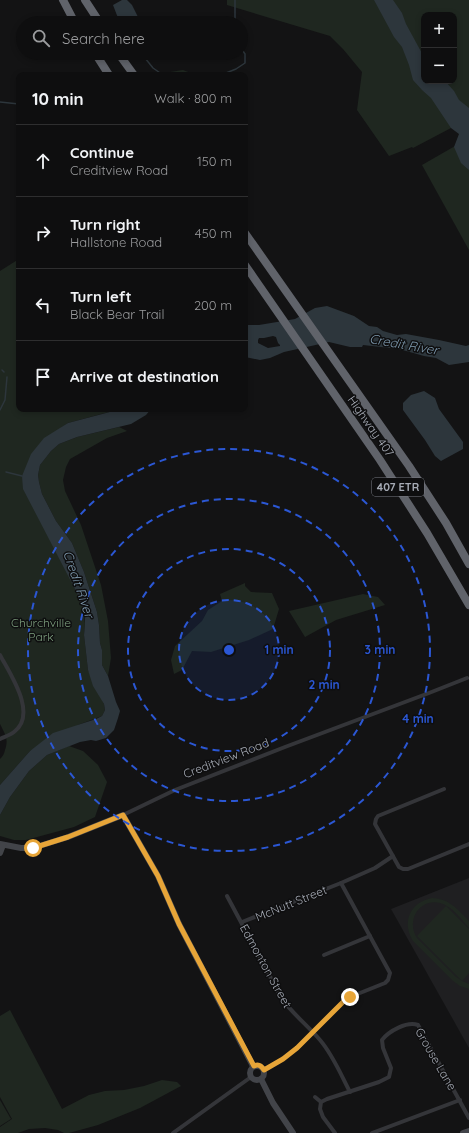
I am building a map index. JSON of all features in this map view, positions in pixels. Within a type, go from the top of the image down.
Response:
[{"type":"highway","points":[[63,0],[71,16]]},
{"type":"highway","points":[[85,0],[95,16]]},
{"type":"highway","points":[[99,60],[107,72]]},
{"type":"highway","points":[[123,60],[132,72]]},
{"type":"highway","name":"Highway 407","points":[[248,237],[413,473],[446,523],[469,564]]},
{"type":"highway","name":"Highway 407","points":[[248,269],[380,460],[427,533],[469,605]]},
{"type":"street","points":[[0,655],[19,692],[23,702],[24,714],[19,727],[14,733],[0,739]]},
{"type":"street","name":"Creditview Road","points":[[0,853],[1,844],[21,848],[33,848],[68,837],[123,815],[175,790],[467,678]]},
{"type":"street","points":[[444,789],[378,816],[376,819],[376,824],[399,867],[403,869],[408,869],[469,844]]},
{"type":"street","points":[[123,815],[158,876],[179,924],[254,1066]]},
{"type":"street","name":"McNutt Street","points":[[242,922],[341,883],[374,868],[393,856]]},
{"type":"street","points":[[264,1070],[286,1057],[297,1048],[344,1001],[350,997],[385,983],[388,980],[390,972],[341,883]]},
{"type":"street","name":"Edmonton Street","points":[[227,896],[282,999],[290,1010],[326,1047],[350,1092]]},
{"type":"street","points":[[324,955],[370,936]]},
{"type":"street","name":"Grouse Lane","points":[[321,1102],[380,1082],[389,1077],[391,1068],[383,1048],[382,1040],[386,1034],[404,1025],[413,1023],[418,1025],[469,1118]]},
{"type":"street","points":[[259,1065],[262,1067],[264,1070],[264,1075],[261,1079],[255,1080],[251,1077],[250,1070],[254,1066],[259,1065]]},
{"type":"street","points":[[174,1133],[251,1077]]},
{"type":"street","points":[[261,1079],[273,1103],[293,1133]]},
{"type":"street","points":[[315,1097],[321,1102],[320,1109],[335,1133]]},
{"type":"street","name":"Grouse Lane","points":[[372,1133],[460,1100]]},
{"type":"street","points":[[463,1133],[469,1130]]},
{"type":"shaded area","points":[[469,878],[469,1048],[391,909]]},
{"type":"green space","points":[[227,0],[469,0],[469,120],[451,127],[413,148],[412,147],[389,156],[357,110],[362,72],[330,36],[227,5]]},
{"type":"green space","points":[[183,70],[188,72],[170,72]]},
{"type":"green space","points":[[469,138],[469,250],[422,165]]},
{"type":"green space","name":"Churchville Park","points":[[16,261],[16,412],[109,412],[68,423],[61,428],[22,476],[83,608],[88,670],[104,704],[105,710],[102,716],[78,725],[30,751],[0,785],[0,759],[4,754],[7,743],[0,724],[0,271]]},
{"type":"green space","points":[[119,427],[127,431],[107,438],[70,459],[66,467],[63,480],[65,491],[81,525],[101,585],[108,621],[111,658],[108,676],[102,665],[102,650],[97,612],[84,572],[72,543],[56,521],[42,494],[38,475],[40,465],[51,451],[59,444],[77,437]]},
{"type":"green space","points":[[245,583],[245,586],[251,592],[272,593],[279,609],[273,629],[249,640],[211,652],[192,651],[182,670],[174,674],[171,660],[175,646],[202,621],[208,610],[222,601],[220,594]]},
{"type":"green space","points":[[363,594],[378,597],[385,605],[336,620],[305,637],[289,611]]},
{"type":"green space","points":[[69,746],[83,751],[98,765],[107,782],[95,817],[74,827],[26,840],[14,840],[0,836],[0,815],[10,797],[29,771],[47,755]]},
{"type":"green space","points":[[432,898],[444,900],[453,905],[469,921],[469,928],[456,913],[448,907],[440,903],[433,902],[426,904],[416,912],[413,925],[414,931],[417,938],[456,977],[469,984],[469,989],[460,986],[452,980],[413,941],[410,934],[408,920],[410,914],[418,904]]},
{"type":"green space","points":[[446,906],[469,929],[469,973],[462,981],[417,936]]},
{"type":"green space","points":[[10,1010],[62,1109],[89,1095],[105,1091],[124,1090],[144,1086],[162,1080],[177,1082],[181,1086],[140,1108],[98,1125],[69,1133],[45,1128],[29,1129],[18,1133],[0,1133],[0,1127],[12,1119],[0,1097],[0,1016]]},
{"type":"green space","points":[[0,1100],[11,1119],[0,1126]]},
{"type":"water","points":[[122,0],[127,0],[132,5],[138,16],[117,16],[113,5]]},
{"type":"water","points":[[374,0],[393,0],[402,13],[406,24],[421,52],[421,84],[448,84],[459,100],[469,108],[469,170],[461,163],[454,147],[459,134],[451,128],[431,98],[413,80],[402,47],[394,37]]},
{"type":"water","name":"Credit River","points":[[327,306],[354,316],[369,326],[377,327],[383,331],[397,335],[406,334],[466,346],[469,345],[469,362],[449,365],[436,358],[399,349],[363,345],[362,347],[350,347],[329,342],[284,352],[270,358],[260,360],[248,358],[248,325],[259,325],[295,319],[315,308]],"holes":[[[273,336],[276,337],[280,346],[268,348],[258,343],[258,340],[259,338]]]},
{"type":"water","points":[[424,391],[435,398],[439,409],[463,442],[463,449],[441,461],[435,456],[403,410],[403,403],[411,395]]},
{"type":"water","name":"Credit River","points":[[110,412],[148,412],[131,424],[77,437],[59,444],[51,451],[40,465],[38,475],[42,494],[56,521],[72,543],[84,572],[97,612],[102,650],[102,665],[108,676],[120,711],[114,730],[106,738],[96,741],[91,740],[80,742],[47,755],[29,771],[10,797],[0,815],[0,785],[30,751],[53,733],[96,719],[102,716],[105,710],[104,704],[93,686],[88,670],[83,608],[76,591],[23,489],[22,476],[31,454],[44,438],[68,423]]},
{"type":"waterway","points":[[235,0],[235,16]]},
{"type":"waterway","points":[[147,60],[159,72]]},
{"type":"waterway","points":[[228,72],[245,63],[245,60]]},
{"type":"waterway","points":[[0,102],[16,104]]},
{"type":"waterway","points":[[0,410],[5,400],[7,377]]},
{"type":"waterway","points":[[6,472],[22,476]]},
{"type":"route","points":[[33,848],[68,837],[123,815],[158,876],[179,924],[254,1066],[259,1065],[264,1070],[283,1059],[297,1048],[344,1001],[350,997]]}]
